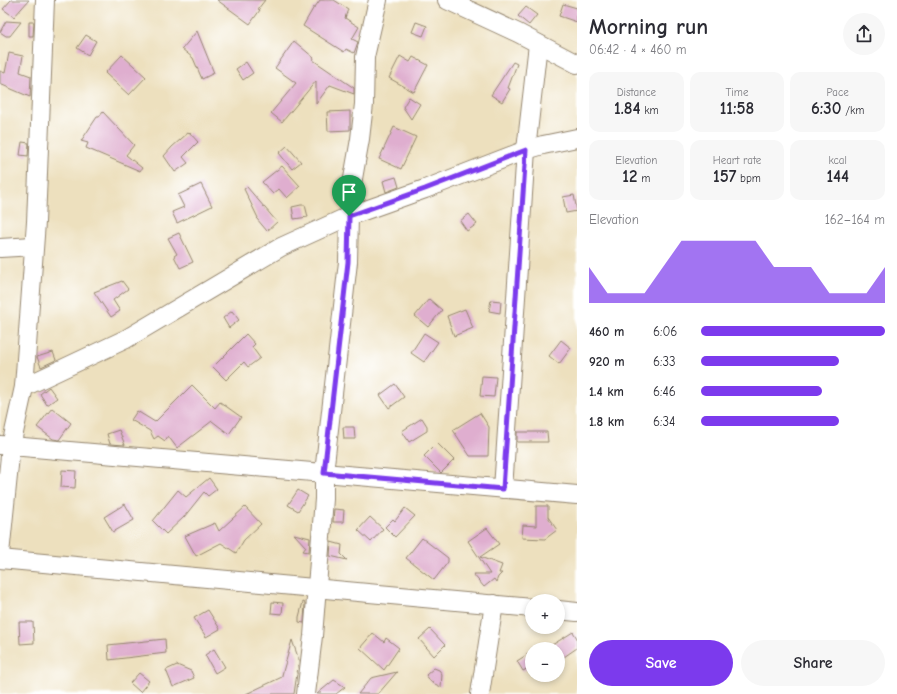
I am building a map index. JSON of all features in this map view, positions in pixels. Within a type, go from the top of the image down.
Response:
[{"type":"street","points":[[0,554],[5,445],[24,387],[36,222],[45,0]]},
{"type":"street","points":[[306,694],[317,588],[324,499],[324,473],[348,262],[349,216],[364,104],[365,57],[378,0]]},
{"type":"street","points":[[448,0],[577,64]]},
{"type":"street","points":[[503,489],[526,150],[538,44]]},
{"type":"street","points":[[24,387],[126,339],[281,247],[349,216],[425,189],[526,150],[577,138]]},
{"type":"street","points":[[0,248],[34,246]]},
{"type":"street","points":[[5,445],[577,495]]},
{"type":"street","points":[[0,559],[525,607]]},
{"type":"street","points":[[480,694],[494,604]]},
{"type":"street","points":[[565,611],[577,612]]},
{"type":"building","points":[[11,0],[29,0],[14,17],[3,9]]},
{"type":"building","points":[[217,0],[265,0],[250,24]]},
{"type":"building","points":[[320,0],[334,0],[348,9],[345,18],[359,27],[352,39],[358,42],[354,53],[346,49],[344,52],[303,26]]},
{"type":"building","points":[[563,4],[577,8],[577,22],[559,16]]},
{"type":"building","points":[[526,7],[537,15],[529,25],[518,16]]},
{"type":"building","points":[[6,21],[21,22],[10,36],[6,36],[0,32]]},
{"type":"building","points":[[29,22],[34,22],[33,36],[29,36]]},
{"type":"building","points":[[416,22],[427,26],[423,36],[412,32]]},
{"type":"building","points":[[197,31],[214,73],[202,79],[193,58],[182,49]]},
{"type":"building","points":[[86,35],[96,41],[88,55],[77,48]]},
{"type":"building","points":[[294,41],[314,58],[313,60],[354,88],[354,94],[330,85],[316,104],[316,81],[282,122],[271,113],[296,83],[275,68]]},
{"type":"building","points":[[9,53],[23,56],[20,72],[31,76],[30,97],[0,84],[0,71],[5,73]]},
{"type":"building","points":[[122,55],[146,77],[129,95],[105,73]]},
{"type":"building","points":[[400,56],[410,62],[413,57],[428,65],[414,92],[389,78]]},
{"type":"building","points":[[246,62],[253,73],[243,80],[236,69]]},
{"type":"building","points":[[513,62],[517,64],[508,88],[510,89],[502,102],[491,95]]},
{"type":"building","points":[[409,97],[420,104],[411,119],[403,107]]},
{"type":"building","points":[[350,111],[350,130],[328,131],[327,112]]},
{"type":"building","points":[[103,112],[134,145],[126,155],[142,168],[140,171],[86,148],[88,143],[81,141],[97,117],[99,117]]},
{"type":"building","points":[[394,127],[416,137],[401,169],[379,159]]},
{"type":"building","points":[[189,132],[198,142],[183,157],[188,163],[175,172],[164,156]]},
{"type":"building","points":[[22,142],[29,143],[28,156],[20,155]]},
{"type":"building","points":[[287,146],[301,162],[292,169],[279,153]]},
{"type":"building","points":[[282,166],[300,186],[287,198],[279,189],[273,194],[262,182]]},
{"type":"building","points":[[396,177],[399,187],[386,192],[383,181]]},
{"type":"building","points":[[201,184],[212,206],[177,223],[172,212],[184,207],[178,195]]},
{"type":"building","points":[[247,187],[277,222],[267,231],[257,219],[258,218],[244,189]]},
{"type":"building","points":[[574,195],[577,211],[566,213],[563,197]]},
{"type":"building","points":[[305,205],[308,217],[294,219],[292,207]]},
{"type":"building","points":[[469,214],[477,224],[467,231],[460,221]]},
{"type":"building","points":[[179,233],[193,262],[180,268],[174,256],[177,254],[168,238]]},
{"type":"building","points":[[122,281],[128,289],[113,300],[120,311],[111,317],[94,292]]},
{"type":"building","points":[[429,299],[442,310],[428,327],[415,316]]},
{"type":"building","points":[[491,300],[501,301],[500,313],[489,311]]},
{"type":"building","points":[[465,309],[473,328],[454,336],[447,316]]},
{"type":"building","points":[[232,311],[239,320],[229,328],[223,318]]},
{"type":"building","points":[[424,333],[438,342],[424,362],[411,353]]},
{"type":"building","points":[[246,334],[255,344],[252,347],[260,358],[248,367],[244,362],[226,380],[213,367]]},
{"type":"building","points":[[561,340],[571,348],[559,364],[549,356]]},
{"type":"building","points":[[53,352],[56,360],[41,367],[37,357]]},
{"type":"building","points":[[482,376],[496,377],[494,397],[480,396]]},
{"type":"building","points":[[395,384],[404,397],[389,408],[380,395]]},
{"type":"building","points":[[192,385],[215,408],[220,402],[241,417],[229,434],[212,421],[177,448],[168,436],[165,441],[158,436],[154,439],[150,431],[131,420],[137,411],[155,422]]},
{"type":"building","points":[[49,387],[57,398],[47,405],[40,394]]},
{"type":"building","points":[[52,408],[71,423],[59,440],[53,439],[37,427]]},
{"type":"building","points":[[480,413],[489,427],[488,456],[470,456],[453,430]]},
{"type":"building","points":[[422,418],[427,426],[427,431],[409,442],[402,431]]},
{"type":"building","points":[[343,427],[354,427],[355,439],[344,439]]},
{"type":"building","points":[[119,430],[125,445],[110,444],[107,434]]},
{"type":"building","points":[[517,432],[547,432],[548,442],[517,442]]},
{"type":"building","points":[[437,443],[454,460],[441,473],[424,456]]},
{"type":"building","points":[[62,470],[76,471],[75,488],[61,487]]},
{"type":"building","points":[[209,478],[217,489],[208,496],[204,492],[184,517],[166,534],[153,521],[178,490],[186,497]]},
{"type":"building","points":[[298,490],[308,496],[298,511],[288,505]]},
{"type":"building","points":[[125,504],[134,520],[113,532],[104,517]]},
{"type":"building","points":[[536,506],[548,506],[548,517],[557,530],[545,539],[522,538],[523,525],[536,526]]},
{"type":"building","points":[[245,507],[261,524],[244,540],[236,553],[221,543],[196,556],[185,536],[215,523],[219,531]]},
{"type":"building","points":[[405,508],[415,516],[395,537],[385,527],[393,519],[395,521]]},
{"type":"building","points":[[334,509],[344,510],[343,522],[333,522]]},
{"type":"building","points":[[370,517],[383,529],[371,542],[358,530]]},
{"type":"building","points":[[487,528],[499,544],[480,557],[502,565],[499,573],[502,573],[496,582],[494,579],[484,587],[473,574],[490,574],[468,541]]},
{"type":"building","points":[[294,534],[310,538],[309,552],[303,551],[306,547]]},
{"type":"building","points":[[422,538],[448,558],[448,562],[434,580],[406,558]]},
{"type":"building","points":[[331,542],[342,545],[341,554],[347,560],[330,556]]},
{"type":"building","points":[[272,602],[283,603],[282,614],[271,613]]},
{"type":"building","points":[[303,602],[305,603],[304,623],[299,622]]},
{"type":"building","points":[[208,610],[220,629],[206,637],[194,618]]},
{"type":"building","points":[[19,622],[33,622],[34,643],[20,644]]},
{"type":"building","points":[[430,629],[445,645],[434,656],[419,639]]},
{"type":"building","points":[[573,632],[577,638],[577,648],[565,656],[565,642],[557,642]]},
{"type":"building","points":[[373,633],[384,642],[386,638],[399,648],[384,670],[360,648]]},
{"type":"building","points":[[165,639],[166,653],[109,660],[108,645]]},
{"type":"building","points":[[292,640],[299,660],[294,694],[246,694],[282,677]]},
{"type":"building","points":[[214,649],[225,667],[215,673],[205,655]]},
{"type":"building","points":[[525,656],[525,670],[523,671],[517,661]]},
{"type":"building","points":[[177,665],[191,671],[194,678],[173,687],[166,670]]},
{"type":"building","points":[[434,668],[439,670],[442,674],[441,687],[431,682],[426,675]]},
{"type":"building","points":[[397,672],[378,694],[358,694],[371,678]]},
{"type":"building","points":[[139,673],[149,681],[140,692],[130,683]]},
{"type":"building","points":[[334,680],[345,687],[336,694],[317,694]]},
{"type":"route","points":[[526,150],[503,489],[324,473],[348,262],[349,216],[425,189],[526,150]]}]
